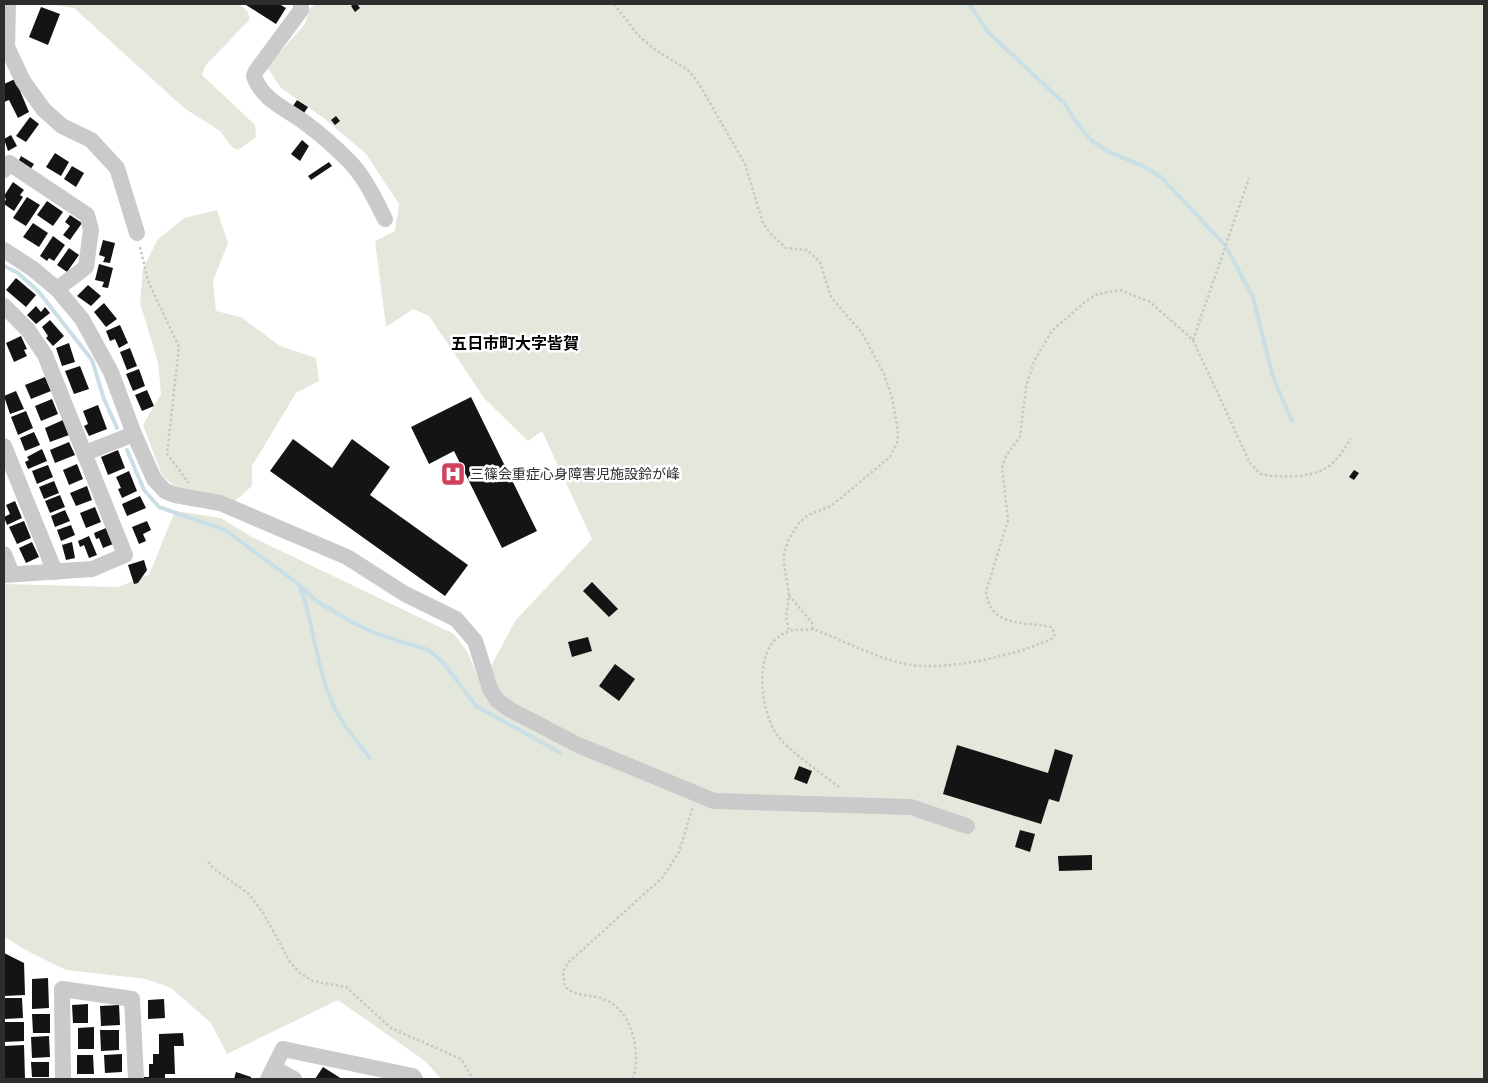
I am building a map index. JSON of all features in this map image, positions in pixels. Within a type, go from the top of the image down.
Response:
[{"type":"street","points":[[8,4],[7,47],[23,81],[44,110],[62,126],[91,140],[116,168],[137,233]]},
{"type":"street","points":[[301,4],[301,10],[256,71],[254,76],[256,83],[264,95],[306,123],[350,161],[370,188],[386,219]]},
{"type":"street","points":[[4,170],[9,163],[87,215],[92,230],[86,267],[58,289]]},
{"type":"street","points":[[4,250],[33,268],[58,289],[93,335],[111,372],[134,434],[154,479],[165,491],[175,496],[220,504],[243,512],[347,557],[405,594],[456,619],[476,641],[486,682],[497,700],[510,709],[578,745],[714,801],[912,807],[967,826]]},
{"type":"street","points":[[4,306],[28,330],[45,355],[125,555],[92,569],[8,575],[4,554]]},
{"type":"street","points":[[85,453],[134,434]]},
{"type":"street","points":[[4,446],[55,572]]},
{"type":"street","points":[[63,1079],[62,989],[132,998],[136,1079]]},
{"type":"street","points":[[294,1079],[271,1073],[283,1049],[413,1076],[416,1079]]},
{"type":"path","points":[[614,4],[638,35],[654,49],[688,70],[698,82],[745,164],[763,223],[770,234],[786,248],[807,250],[820,262],[831,297],[862,333],[884,374],[892,396],[898,431],[897,444],[890,457],[831,506],[808,515],[799,523],[789,539],[784,552],[789,594],[786,617],[789,631]]},
{"type":"path","points":[[1193,340],[1249,178]]},
{"type":"path","points":[[137,233],[148,281],[179,347],[167,454],[202,501]]},
{"type":"path","points":[[839,787],[789,748],[776,733],[769,716],[761,679],[763,662],[770,648],[789,631],[813,629],[898,662],[930,667],[960,664],[998,655],[1053,638],[1055,634],[1052,627],[1006,621],[993,613],[988,604],[986,592],[1008,520],[1002,468],[1006,456],[1020,437],[1026,388],[1034,360],[1043,343],[1066,317],[1086,301],[1110,290],[1120,290],[1150,302],[1193,340],[1250,463],[1261,474],[1279,476],[1314,473],[1337,459],[1351,439]]},
{"type":"path","points":[[789,594],[812,623],[813,629]]},
{"type":"path","points":[[633,1079],[637,1068],[630,1023],[614,1005],[604,1000],[570,991],[565,987],[563,971],[569,962],[640,899],[668,870],[679,852],[696,795]]},
{"type":"path","points":[[208,862],[213,868],[249,894],[264,914],[290,962],[301,974],[313,981],[346,987],[391,1028],[461,1058],[473,1079]]},
{"type":"shaded area","points":[[46,4],[239,4],[247,11],[250,19],[205,66],[202,75],[255,125],[256,137],[238,150],[232,147],[220,131],[184,108],[74,8]]},
{"type":"shaded area","points":[[316,4],[1484,4],[1484,1079],[441,1079],[425,1061],[338,1000],[227,1054],[211,1023],[171,988],[146,979],[66,970],[4,937],[4,584],[118,587],[149,575],[175,511],[221,518],[252,537],[454,634],[468,653],[481,685],[515,621],[592,539],[542,431],[528,441],[484,398],[429,316],[413,309],[386,327],[375,241],[395,231],[399,204],[366,154],[325,119],[281,88],[267,67],[305,24],[310,8]]},
{"type":"shaded area","points":[[217,210],[228,243],[213,281],[216,311],[241,317],[280,346],[316,358],[319,381],[296,393],[252,466],[252,486],[234,502],[178,490],[162,475],[143,425],[161,394],[158,362],[140,303],[143,269],[158,239],[184,218]]},
{"type":"building","points":[[247,4],[279,4],[286,8],[276,24]]},
{"type":"building","points":[[357,4],[360,8],[355,12],[351,6]]},
{"type":"building","points":[[41,7],[60,14],[48,45],[29,37]]},
{"type":"building","points":[[15,79],[29,112],[18,118],[9,100],[4,102],[4,84]]},
{"type":"building","points":[[297,100],[308,107],[304,113],[293,106]]},
{"type":"building","points":[[336,116],[340,121],[335,125],[331,120]]},
{"type":"building","points":[[30,117],[39,124],[26,142],[16,136]]},
{"type":"building","points":[[11,135],[17,146],[8,151],[4,139]]},
{"type":"building","points":[[302,140],[309,146],[300,161],[291,154]]},
{"type":"building","points":[[55,153],[69,162],[61,176],[46,167]]},
{"type":"building","points":[[21,156],[34,164],[30,170],[18,162]]},
{"type":"building","points":[[329,162],[332,166],[311,180],[308,176]]},
{"type":"building","points":[[72,166],[84,173],[76,187],[64,179]]},
{"type":"building","points":[[13,182],[24,190],[20,195],[23,197],[14,211],[4,204],[6,199],[4,196]]},
{"type":"building","points":[[27,197],[40,205],[26,226],[13,218]]},
{"type":"building","points":[[47,201],[63,212],[53,226],[37,215]]},
{"type":"building","points":[[70,215],[82,223],[70,240],[63,235],[70,226],[65,222]]},
{"type":"building","points":[[33,223],[48,233],[39,247],[23,237]]},
{"type":"building","points":[[53,236],[65,245],[54,261],[49,258],[47,261],[40,256]]},
{"type":"building","points":[[103,240],[115,243],[110,263],[103,262],[105,257],[99,255]]},
{"type":"building","points":[[69,248],[79,255],[67,272],[57,265]]},
{"type":"building","points":[[99,264],[113,268],[108,288],[102,287],[104,282],[95,280]]},
{"type":"building","points":[[16,278],[36,295],[26,307],[6,290]]},
{"type":"building","points":[[88,285],[101,296],[91,306],[77,296]]},
{"type":"building","points":[[104,303],[117,319],[106,327],[94,312]]},
{"type":"building","points":[[36,306],[41,312],[45,307],[50,313],[36,324],[27,315]]},
{"type":"building","points":[[50,320],[64,336],[53,346],[46,338],[48,336],[42,327]]},
{"type":"building","points":[[120,325],[128,343],[119,348],[115,339],[110,341],[106,331]]},
{"type":"building","points":[[21,336],[27,349],[24,350],[27,356],[14,362],[6,343]]},
{"type":"building","points":[[69,343],[75,362],[62,366],[56,348]]},
{"type":"building","points":[[130,348],[137,366],[127,370],[120,352]]},
{"type":"building","points":[[80,366],[89,389],[74,394],[65,371]]},
{"type":"building","points":[[139,369],[145,386],[133,391],[126,374]]},
{"type":"building","points":[[45,377],[51,391],[31,399],[25,385]]},
{"type":"building","points":[[147,390],[154,406],[142,411],[135,395]]},
{"type":"building","points":[[16,391],[24,409],[10,414],[4,396]]},
{"type":"building","points":[[471,397],[537,531],[502,548],[454,451],[429,464],[411,427]]},
{"type":"building","points":[[52,399],[58,414],[41,421],[35,406]]},
{"type":"building","points":[[98,405],[107,429],[89,436],[84,426],[88,424],[83,411]]},
{"type":"building","points":[[26,411],[33,428],[18,435],[11,417]]},
{"type":"building","points":[[63,420],[69,435],[50,442],[45,428]]},
{"type":"building","points":[[34,432],[40,445],[25,451],[20,438]]},
{"type":"building","points":[[293,439],[332,468],[352,439],[390,467],[370,495],[468,565],[445,596],[270,471]]},
{"type":"building","points":[[69,442],[75,455],[55,463],[50,450]]},
{"type":"building","points":[[42,449],[47,461],[28,469],[25,462],[29,460],[27,457]]},
{"type":"building","points":[[118,450],[125,468],[108,475],[101,457]]},
{"type":"building","points":[[77,464],[83,479],[69,485],[63,470]]},
{"type":"building","points":[[48,465],[53,477],[37,484],[32,471]]},
{"type":"building","points":[[1354,470],[1359,473],[1354,480],[1349,477]]},
{"type":"building","points":[[129,471],[137,491],[122,498],[118,489],[121,488],[116,477]]},
{"type":"building","points":[[54,481],[59,493],[44,499],[39,487]]},
{"type":"building","points":[[87,486],[92,500],[76,506],[70,493]]},
{"type":"building","points":[[60,495],[65,507],[50,513],[45,501]]},
{"type":"building","points":[[140,496],[146,508],[127,516],[122,504]]},
{"type":"building","points":[[15,501],[22,518],[7,525],[4,517],[10,514],[6,505]]},
{"type":"building","points":[[95,507],[101,522],[86,528],[80,513]]},
{"type":"building","points":[[65,510],[70,521],[55,527],[51,516]]},
{"type":"building","points":[[24,521],[31,538],[17,544],[9,527]]},
{"type":"building","points":[[147,521],[151,530],[143,534],[146,541],[139,544],[132,527]]},
{"type":"building","points":[[71,525],[75,535],[61,541],[57,530]]},
{"type":"building","points":[[106,528],[113,544],[103,548],[99,538],[96,539],[94,533]]},
{"type":"building","points":[[89,536],[97,555],[89,558],[84,545],[80,547],[78,541]]},
{"type":"building","points":[[32,542],[39,557],[26,563],[19,548]]},
{"type":"building","points":[[72,542],[75,558],[66,560],[62,545]]},
{"type":"building","points":[[144,560],[147,570],[138,583],[134,584],[128,565]]},
{"type":"building","points":[[592,582],[618,609],[609,617],[583,591]]},
{"type":"building","points":[[588,637],[592,651],[572,657],[568,642]]},
{"type":"building","points":[[615,664],[635,679],[619,701],[599,686]]},
{"type":"building","points":[[957,745],[1048,773],[1055,749],[1073,755],[1059,802],[1049,799],[1041,824],[943,794]]},
{"type":"building","points":[[799,766],[812,771],[807,784],[794,779]]},
{"type":"building","points":[[1020,830],[1035,834],[1030,852],[1015,847]]},
{"type":"building","points":[[1092,855],[1092,870],[1059,871],[1058,856]]},
{"type":"building","points":[[4,953],[24,963],[25,995],[4,996]]},
{"type":"building","points":[[48,978],[49,1008],[32,1009],[32,979]]},
{"type":"building","points":[[4,998],[22,998],[23,1018],[4,1019]]},
{"type":"building","points":[[164,999],[165,1018],[148,1019],[148,1000]]},
{"type":"building","points":[[88,1004],[88,1023],[73,1023],[72,1005]]},
{"type":"building","points":[[119,1005],[120,1025],[101,1026],[100,1006]]},
{"type":"building","points":[[32,1014],[50,1014],[50,1033],[33,1033]]},
{"type":"building","points":[[4,1022],[24,1022],[24,1041],[4,1042]]},
{"type":"building","points":[[94,1027],[94,1049],[78,1049],[78,1028]]},
{"type":"building","points":[[100,1030],[119,1030],[119,1050],[101,1051]]},
{"type":"building","points":[[183,1033],[184,1046],[174,1046],[175,1074],[165,1074],[165,1079],[144,1079],[144,1077],[149,1077],[149,1064],[153,1064],[153,1054],[159,1054],[159,1034]]},
{"type":"building","points":[[49,1036],[50,1057],[32,1058],[31,1037]]},
{"type":"building","points":[[24,1045],[25,1079],[4,1079],[4,1046]]},
{"type":"building","points":[[122,1054],[122,1072],[105,1073],[104,1055]]},
{"type":"building","points":[[77,1055],[93,1055],[94,1074],[77,1074]]},
{"type":"building","points":[[31,1062],[49,1062],[49,1077],[32,1077]]},
{"type":"building","points":[[323,1067],[342,1079],[315,1079]]},
{"type":"building","points":[[236,1072],[251,1077],[251,1079],[234,1079]]},
{"type":"waterway","points":[[969,4],[988,32],[1065,104],[1076,122],[1092,141],[1109,152],[1143,166],[1161,177],[1225,245],[1253,297],[1273,377],[1292,421]]},
{"type":"waterway","points":[[4,266],[18,273],[39,292],[92,360],[104,399],[117,428]]},
{"type":"waterway","points":[[127,450],[144,490],[159,507],[225,530],[297,583],[315,600],[355,624],[378,634],[428,650],[442,661],[476,706],[561,753]]},
{"type":"waterway","points":[[300,587],[321,670],[333,705],[347,729],[370,758]]},
{"type":"place","name":"三篠会重症心身障害児施設鈴が峰","points":[[453,474]]},
{"type":"district","name":"五日市町大字皆賀","points":[[515,343]]}]
